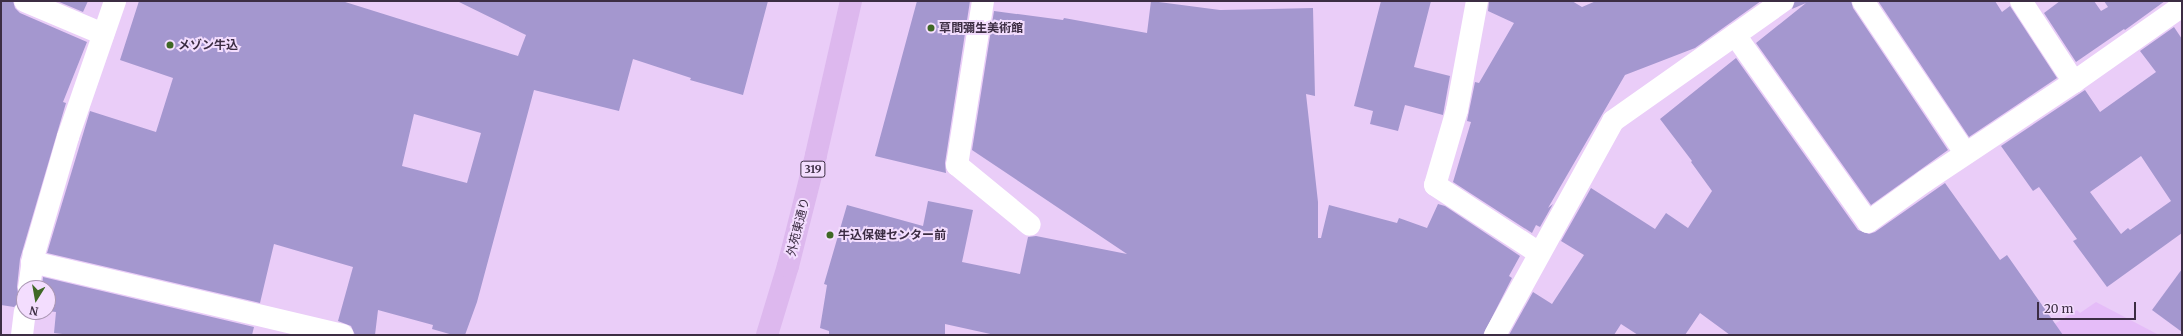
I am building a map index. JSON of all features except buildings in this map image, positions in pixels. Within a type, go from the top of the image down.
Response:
[{"type":"main road","name":"外苑東通り","points":[[766,335],[788,266],[816,155],[851,1]]},
{"type":"street","points":[[25,1],[103,34]]},
{"type":"street","points":[[29,280],[32,262],[68,137],[115,1]]},
{"type":"street","points":[[984,1],[957,165],[1030,225]]},
{"type":"street","points":[[1477,1],[1457,110],[1435,185],[1539,253]]},
{"type":"street","points":[[1495,335],[1613,121],[1783,1]]},
{"type":"street","points":[[1863,1],[1966,154]]},
{"type":"street","points":[[2021,1],[2074,82]]},
{"type":"street","points":[[1735,35],[1868,222],[2074,82],[2182,6]]},
{"type":"street","points":[[32,262],[343,335]]},
{"type":"street","points":[[22,335],[24,320]]},
{"type":"shaded area","points":[[2096,302],[2159,335],[2037,335],[2077,310],[2080,313]]},
{"type":"place","name":"草間彌生美術館","points":[[931,28]]},
{"type":"place","name":"メゾン牛込","points":[[170,45]]},
{"type":"place","name":"牛込保健センター前","points":[[830,235]]}]
